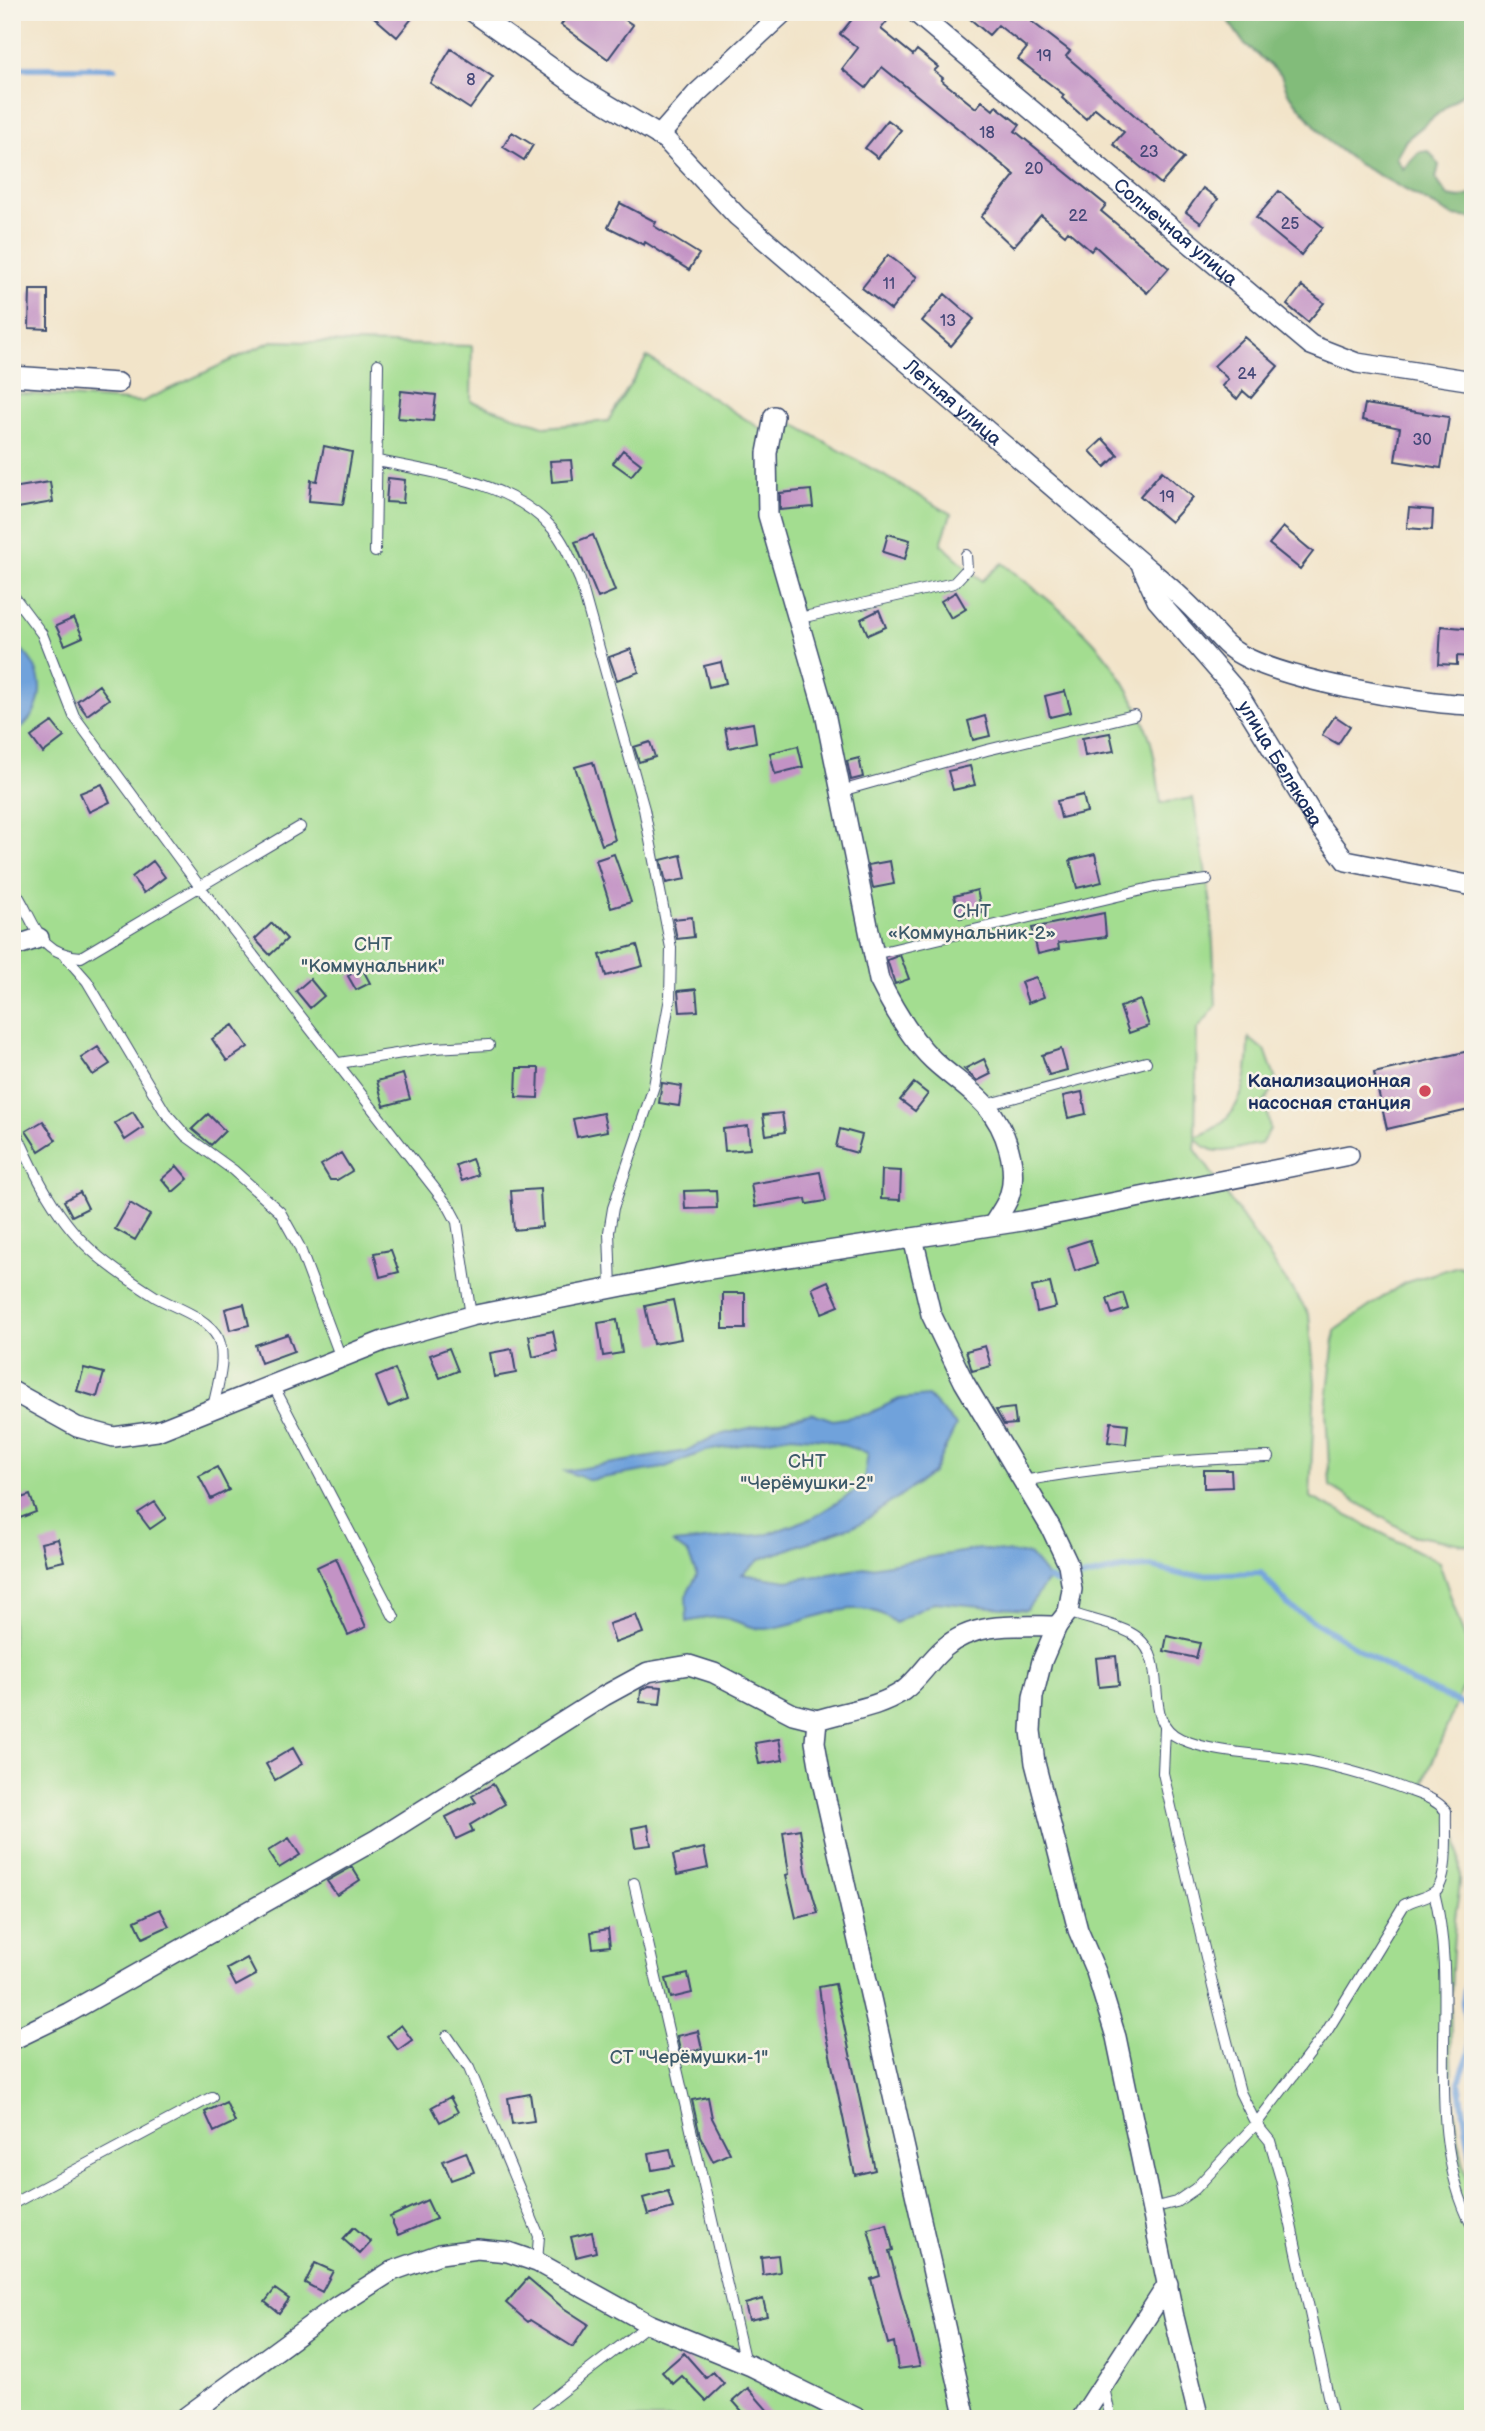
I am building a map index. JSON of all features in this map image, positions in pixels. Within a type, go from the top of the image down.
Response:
[{"type":"street","name":"Летняя улица","points":[[472,12],[580,88],[659,136],[737,216],[1196,611],[1230,648],[1264,667],[1434,705],[1473,705]]},
{"type":"street","points":[[659,136],[696,94],[784,12]]},
{"type":"street","name":"Солнечная улица","points":[[915,12],[1311,345],[1357,363],[1473,381]]},
{"type":"street","points":[[12,376],[118,383]]},
{"type":"street","points":[[774,416],[767,453],[768,515],[800,618],[825,713],[879,980],[894,1010],[932,1059],[986,1105],[999,1123],[1008,1145],[1012,1179],[1009,1197],[993,1225]]},
{"type":"street","name":"улица Белякова","points":[[1140,562],[1157,600],[1238,693],[1318,824],[1346,861],[1473,886]]},
{"type":"street","points":[[12,947],[39,939]]},
{"type":"street","points":[[12,1391],[77,1427],[114,1437],[158,1431],[274,1387],[383,1341],[471,1316],[704,1270],[993,1225],[1349,1155]]},
{"type":"street","points":[[913,1238],[931,1314],[964,1382],[1023,1481],[1068,1564],[1072,1589],[1063,1619],[1042,1661],[1033,1697],[1031,1731],[1035,1763],[1078,1930],[1096,1972],[1116,2037],[1199,2419]]},
{"type":"street","points":[[12,2039],[68,2013],[377,1839],[604,1696],[648,1672],[689,1665],[714,1673],[793,1714],[817,1720],[876,1704],[903,1690],[945,1647],[979,1630],[1063,1619]]},
{"type":"street","points":[[817,1720],[815,1742],[821,1777],[966,2419]]},
{"type":"street","points":[[183,2419],[337,2306],[392,2271],[440,2254],[477,2249],[508,2252],[537,2262],[649,2324],[745,2363],[859,2419]]},
{"type":"street","points":[[1081,2419],[1168,2284]]},
{"type":"lane","points":[[375,552],[378,364]]},
{"type":"lane","points":[[378,461],[498,491],[536,512],[554,529],[580,580],[643,809],[671,948],[670,998],[654,1086],[613,1208],[609,1232],[611,1288]]},
{"type":"lane","points":[[800,618],[954,583],[967,569],[967,555]]},
{"type":"lane","points":[[12,594],[42,634],[74,716],[200,887],[339,1063],[457,1222],[471,1316]]},
{"type":"lane","points":[[841,791],[988,750],[1134,715]]},
{"type":"lane","points":[[65,956],[81,957],[300,827]]},
{"type":"lane","points":[[874,954],[1155,887],[1207,880]]},
{"type":"lane","points":[[12,887],[39,939],[65,956],[87,981],[165,1112],[186,1136],[233,1170],[280,1212],[299,1246],[341,1359]]},
{"type":"lane","points":[[339,1063],[434,1048],[489,1045]]},
{"type":"lane","points":[[986,1105],[1146,1062]]},
{"type":"lane","points":[[12,1123],[37,1181],[72,1232],[100,1258],[154,1296],[209,1326],[219,1341],[221,1359],[213,1411]]},
{"type":"lane","points":[[274,1387],[394,1617]]},
{"type":"lane","points":[[1023,1481],[1071,1472],[1180,1459],[1269,1457]]},
{"type":"lane","points":[[1063,1619],[1136,1636],[1149,1648],[1157,1670],[1157,1709],[1165,1728],[1163,1773],[1240,2092],[1256,2124],[1270,2141],[1281,2179],[1333,2419]]},
{"type":"lane","points":[[1152,2208],[1176,2202],[1195,2189],[1256,2124],[1326,2031],[1404,1905],[1416,1897],[1434,1892],[1444,1880],[1446,1825],[1446,1811],[1437,1801],[1390,1783],[1308,1761],[1209,1747],[1180,1739],[1165,1728]]},
{"type":"lane","points":[[634,1883],[745,2363]]},
{"type":"lane","points":[[1434,1892],[1440,1913],[1444,2116],[1453,2170],[1464,2211],[1473,2228]]},
{"type":"lane","points":[[447,2036],[468,2068],[539,2236],[537,2262]]},
{"type":"lane","points":[[12,2204],[212,2096]]},
{"type":"lane","points":[[526,2419],[649,2324]]},
{"type":"lane","points":[[1103,2384],[1111,2419]]},
{"type":"green space","points":[[1222,12],[1473,12],[1473,85],[1406,140],[1396,158],[1403,169],[1419,152],[1429,151],[1439,165],[1436,179],[1448,196],[1460,198],[1473,194],[1473,218],[1453,216],[1358,164],[1328,141],[1288,93],[1281,75],[1243,42]]},
{"type":"green space","points":[[272,341],[472,346],[471,401],[546,427],[608,421],[647,357],[766,432],[792,423],[951,514],[941,544],[982,581],[1002,563],[1069,618],[1106,656],[1136,704],[1151,741],[1161,803],[1193,798],[1211,904],[1216,1006],[1197,1030],[1195,1137],[1223,1121],[1240,1098],[1247,1070],[1249,1038],[1266,1052],[1277,1083],[1265,1101],[1270,1129],[1261,1144],[1218,1151],[1203,1146],[1196,1139],[1195,1149],[1309,1314],[1315,1383],[1310,1497],[1439,1562],[1473,1663],[1424,1782],[1454,1803],[1459,1850],[1460,1883],[1455,1920],[1450,2026],[1458,2133],[1473,2201],[1473,2419],[12,2419],[12,393],[142,402]]},
{"type":"green space","points":[[1458,1266],[1473,1272],[1473,1546],[1412,1535],[1330,1486],[1326,1410],[1335,1330],[1404,1283]]},
{"type":"water","points":[[12,642],[33,664],[40,688],[33,713],[12,735]]},
{"type":"water","points":[[928,1396],[956,1426],[933,1473],[861,1523],[761,1559],[742,1574],[787,1581],[979,1549],[1030,1555],[1049,1579],[1026,1610],[934,1602],[895,1623],[881,1614],[865,1609],[832,1612],[766,1629],[720,1617],[687,1622],[686,1596],[697,1575],[688,1554],[673,1543],[768,1534],[812,1518],[863,1486],[868,1453],[824,1439],[791,1436],[706,1451],[663,1468],[590,1480],[565,1471],[686,1451],[715,1436],[813,1413],[833,1420],[868,1414],[899,1399]]},
{"type":"building","points":[[368,12],[417,12],[397,37]]},
{"type":"building","points":[[570,12],[628,12],[624,19],[633,25],[608,59],[561,25]]},
{"type":"building","points":[[858,12],[878,12],[888,20],[881,29],[913,55],[917,50],[938,67],[934,71],[943,78],[941,80],[976,108],[982,101],[993,110],[996,106],[1020,125],[1015,131],[1106,205],[1101,211],[1169,268],[1147,293],[1095,246],[1091,251],[1068,231],[1065,235],[1041,215],[1013,247],[981,217],[1015,175],[882,67],[866,88],[842,69],[858,48],[840,34]]},
{"type":"building","points":[[962,12],[1019,12],[1070,51],[1066,56],[1184,158],[1161,184],[1113,144],[1124,132],[1095,108],[1086,119],[1062,98],[1064,95],[1018,59],[1027,48],[998,25],[989,35]]},
{"type":"building","points":[[451,49],[493,77],[470,109],[430,83]]},
{"type":"building","points":[[888,120],[901,130],[878,158],[865,148]]},
{"type":"building","points":[[512,132],[533,145],[524,160],[503,147]]},
{"type":"building","points":[[1203,188],[1218,199],[1201,223],[1186,212]]},
{"type":"building","points":[[1279,191],[1323,227],[1301,255],[1256,218]]},
{"type":"building","points":[[620,203],[656,222],[654,226],[699,254],[689,270],[645,242],[644,245],[608,227]]},
{"type":"building","points":[[888,255],[917,277],[891,310],[862,288]]},
{"type":"building","points":[[1302,286],[1324,303],[1308,322],[1287,305]]},
{"type":"building","points":[[30,290],[48,290],[48,329],[29,328]]},
{"type":"building","points":[[945,294],[974,319],[951,346],[922,321]]},
{"type":"building","points":[[1244,337],[1278,366],[1251,398],[1243,391],[1237,399],[1222,386],[1228,379],[1214,366]]},
{"type":"building","points":[[401,391],[436,395],[433,421],[398,418]]},
{"type":"building","points":[[1365,404],[1449,417],[1441,468],[1395,461],[1400,428],[1362,420]]},
{"type":"building","points":[[1103,439],[1118,455],[1105,467],[1090,451]]},
{"type":"building","points":[[324,446],[352,452],[343,504],[309,501],[311,480],[317,481]]},
{"type":"building","points":[[623,450],[641,464],[631,476],[613,463]]},
{"type":"building","points":[[571,460],[573,480],[552,482],[550,461]]},
{"type":"building","points":[[1162,471],[1193,497],[1171,522],[1140,496]]},
{"type":"building","points":[[388,478],[405,480],[403,503],[386,502]]},
{"type":"building","points":[[50,482],[53,502],[12,509],[12,488]]},
{"type":"building","points":[[811,490],[813,507],[780,510],[780,493]]},
{"type":"building","points":[[1409,508],[1433,510],[1432,530],[1407,528]]},
{"type":"building","points":[[1283,527],[1313,552],[1300,569],[1269,544]]},
{"type":"building","points":[[888,534],[910,540],[905,559],[883,552]]},
{"type":"building","points":[[593,535],[615,591],[598,598],[575,542]]},
{"type":"building","points":[[956,592],[966,609],[951,618],[941,601]]},
{"type":"building","points":[[879,610],[886,627],[868,635],[861,619]]},
{"type":"building","points":[[74,618],[83,637],[65,645],[56,626]]},
{"type":"building","points":[[1441,626],[1473,629],[1473,657],[1457,656],[1457,665],[1439,664]]},
{"type":"building","points":[[631,649],[639,672],[617,680],[609,657]]},
{"type":"building","points":[[721,662],[726,683],[709,687],[704,666]]},
{"type":"building","points":[[99,685],[109,699],[87,715],[77,701]]},
{"type":"building","points":[[1065,691],[1071,712],[1050,717],[1045,696]]},
{"type":"building","points":[[985,716],[990,736],[973,740],[968,721]]},
{"type":"building","points":[[1335,716],[1350,726],[1338,744],[1322,735]]},
{"type":"building","points":[[52,722],[64,737],[43,753],[31,737]]},
{"type":"building","points":[[753,723],[756,742],[729,748],[725,728]]},
{"type":"building","points":[[1110,733],[1114,751],[1085,756],[1082,738]]},
{"type":"building","points":[[650,742],[655,757],[639,762],[634,747]]},
{"type":"building","points":[[798,746],[803,767],[775,774],[770,753]]},
{"type":"building","points":[[859,758],[863,777],[851,780],[847,761]]},
{"type":"building","points":[[593,762],[615,840],[602,845],[575,767]]},
{"type":"building","points":[[970,766],[975,785],[953,790],[948,771]]},
{"type":"building","points":[[102,784],[110,802],[89,812],[80,793]]},
{"type":"building","points":[[1083,795],[1087,812],[1061,818],[1057,801]]},
{"type":"building","points":[[614,854],[631,902],[611,908],[596,860]]},
{"type":"building","points":[[1095,854],[1102,882],[1077,888],[1070,860]]},
{"type":"building","points":[[681,855],[686,879],[666,883],[661,860]]},
{"type":"building","points":[[153,861],[165,877],[144,893],[132,877]]},
{"type":"building","points":[[890,861],[894,884],[873,888],[868,865]]},
{"type":"building","points":[[977,890],[982,912],[960,918],[954,896]]},
{"type":"building","points":[[1104,913],[1106,937],[1058,943],[1059,949],[1038,954],[1032,928]]},
{"type":"building","points":[[692,917],[694,937],[677,939],[673,919]]},
{"type":"building","points":[[272,923],[287,939],[270,955],[255,939]]},
{"type":"building","points":[[637,945],[643,966],[606,976],[600,955]]},
{"type":"building","points":[[900,955],[909,979],[895,984],[887,960]]},
{"type":"building","points":[[362,968],[370,983],[356,990],[348,976]]},
{"type":"building","points":[[1036,977],[1044,997],[1028,1003],[1021,982]]},
{"type":"building","points":[[310,979],[324,996],[310,1008],[296,991]]},
{"type":"building","points":[[696,989],[698,1011],[680,1012],[678,991]]},
{"type":"building","points":[[1140,1000],[1149,1026],[1129,1033],[1120,1007]]},
{"type":"building","points":[[233,1025],[248,1047],[227,1061],[212,1039]]},
{"type":"building","points":[[98,1047],[110,1064],[93,1075],[81,1058]]},
{"type":"building","points":[[1061,1049],[1067,1070],[1049,1075],[1042,1055]]},
{"type":"building","name":"Канализационная насосная станция","points":[[1473,1050],[1473,1109],[1387,1129],[1374,1073]]},
{"type":"building","points":[[984,1059],[991,1074],[977,1081],[964,1069]]},
{"type":"building","points":[[517,1068],[539,1068],[538,1098],[516,1097]]},
{"type":"building","points":[[403,1074],[410,1099],[384,1106],[377,1081]]},
{"type":"building","points":[[662,1083],[682,1086],[679,1106],[659,1103]]},
{"type":"building","points":[[914,1083],[928,1094],[915,1111],[900,1100]]},
{"type":"building","points":[[1082,1092],[1086,1114],[1068,1118],[1063,1096]]},
{"type":"building","points":[[133,1112],[143,1128],[125,1140],[115,1123]]},
{"type":"building","points":[[603,1113],[607,1131],[577,1137],[573,1119]]},
{"type":"building","points":[[782,1113],[785,1132],[766,1135],[763,1115]]},
{"type":"building","points":[[208,1114],[225,1131],[211,1145],[192,1129]]},
{"type":"building","points":[[43,1121],[56,1140],[39,1151],[26,1131]]},
{"type":"building","points":[[748,1126],[750,1149],[725,1151],[723,1129]]},
{"type":"building","points":[[840,1129],[862,1135],[857,1153],[836,1147]]},
{"type":"building","points":[[341,1153],[352,1171],[337,1180],[330,1180],[321,1165]]},
{"type":"building","points":[[472,1159],[478,1175],[462,1181],[456,1165]]},
{"type":"building","points":[[177,1166],[188,1179],[173,1192],[162,1179]]},
{"type":"building","points":[[882,1170],[901,1171],[900,1200],[881,1199]]},
{"type":"building","points":[[820,1172],[826,1201],[807,1204],[806,1199],[755,1207],[751,1184]]},
{"type":"building","points":[[540,1189],[542,1227],[514,1230],[511,1191]]},
{"type":"building","points":[[716,1190],[717,1208],[685,1209],[684,1191]]},
{"type":"building","points":[[80,1192],[88,1208],[72,1216],[64,1201]]},
{"type":"building","points":[[130,1203],[150,1215],[135,1240],[115,1229]]},
{"type":"building","points":[[1090,1240],[1097,1264],[1075,1271],[1068,1247]]},
{"type":"building","points":[[391,1250],[399,1272],[380,1277],[374,1253]]},
{"type":"building","points":[[828,1281],[839,1306],[822,1313],[812,1288]]},
{"type":"building","points":[[1050,1283],[1056,1307],[1037,1312],[1032,1287]]},
{"type":"building","points":[[723,1293],[745,1293],[745,1329],[723,1329]]},
{"type":"building","points":[[1123,1293],[1128,1309],[1112,1314],[1107,1299]]},
{"type":"building","points":[[673,1300],[681,1339],[653,1344],[645,1306]]},
{"type":"building","points":[[244,1304],[249,1325],[230,1330],[225,1309]]},
{"type":"building","points":[[617,1320],[622,1353],[603,1356],[598,1323]]},
{"type":"building","points":[[553,1331],[557,1351],[533,1357],[529,1336]]},
{"type":"building","points":[[288,1334],[294,1351],[261,1363],[255,1345]]},
{"type":"building","points":[[985,1346],[991,1366],[972,1371],[966,1351]]},
{"type":"building","points":[[449,1348],[458,1371],[440,1378],[430,1355]]},
{"type":"building","points":[[512,1349],[516,1373],[494,1377],[490,1353]]},
{"type":"building","points":[[84,1368],[104,1373],[97,1397],[77,1391]]},
{"type":"building","points":[[395,1369],[407,1399],[388,1407],[376,1377]]},
{"type":"building","points":[[1014,1408],[1016,1424],[1004,1425],[996,1410]]},
{"type":"building","points":[[1111,1422],[1128,1424],[1126,1444],[1108,1442]]},
{"type":"building","points":[[217,1467],[229,1490],[211,1499],[199,1476]]},
{"type":"building","points":[[1204,1470],[1231,1470],[1232,1487],[1204,1488]]},
{"type":"building","points":[[30,1495],[36,1512],[12,1521],[12,1501]]},
{"type":"building","points":[[155,1502],[166,1518],[150,1529],[138,1513]]},
{"type":"building","points":[[58,1539],[64,1561],[46,1565],[41,1543]]},
{"type":"building","points":[[336,1558],[366,1627],[348,1635],[317,1567]]},
{"type":"building","points":[[636,1615],[643,1633],[615,1643],[609,1624]]},
{"type":"building","points":[[1167,1636],[1200,1643],[1196,1658],[1164,1651]]},
{"type":"building","points":[[1116,1656],[1119,1685],[1099,1687],[1096,1658]]},
{"type":"building","points":[[649,1686],[662,1687],[660,1704],[640,1702],[641,1690]]},
{"type":"building","points":[[779,1739],[783,1760],[759,1764],[755,1743]]},
{"type":"building","points":[[293,1748],[302,1764],[275,1780],[266,1764]]},
{"type":"building","points":[[493,1784],[505,1804],[470,1825],[473,1831],[456,1839],[446,1817],[476,1802],[472,1796]]},
{"type":"building","points":[[648,1825],[651,1845],[635,1847],[632,1828]]},
{"type":"building","points":[[800,1829],[806,1871],[818,1913],[796,1918],[786,1875],[789,1874],[783,1832]]},
{"type":"building","points":[[289,1838],[300,1855],[279,1868],[268,1851]]},
{"type":"building","points":[[704,1848],[708,1868],[677,1875],[673,1855]]},
{"type":"building","points":[[352,1867],[360,1880],[337,1895],[327,1881]]},
{"type":"building","points":[[160,1909],[169,1926],[143,1938],[135,1921]]},
{"type":"building","points":[[608,1929],[610,1946],[593,1948],[591,1932]]},
{"type":"building","points":[[247,1958],[256,1975],[236,1986],[227,1969]]},
{"type":"building","points":[[688,1974],[692,1993],[671,1998],[666,1979]]},
{"type":"building","points":[[835,1984],[875,2170],[855,2175],[825,2031],[819,1987]]},
{"type":"building","points":[[401,2025],[412,2040],[398,2050],[387,2036]]},
{"type":"building","points":[[698,2031],[702,2049],[681,2054],[677,2036]]},
{"type":"building","points":[[530,2094],[534,2121],[512,2124],[508,2098]]},
{"type":"building","points":[[450,2097],[458,2112],[440,2122],[432,2107]]},
{"type":"building","points":[[708,2097],[712,2118],[730,2153],[713,2161],[700,2136],[692,2100]]},
{"type":"building","points":[[226,2102],[235,2122],[214,2132],[205,2112]]},
{"type":"building","points":[[670,2149],[674,2166],[652,2170],[649,2153]]},
{"type":"building","points":[[466,2152],[474,2172],[451,2180],[443,2161]]},
{"type":"building","points":[[668,2191],[673,2208],[648,2215],[643,2198]]},
{"type":"building","points":[[427,2200],[436,2219],[398,2235],[390,2217]]},
{"type":"building","points":[[887,2224],[893,2250],[889,2251],[920,2366],[898,2369],[894,2342],[888,2344],[871,2279],[880,2276],[868,2229]]},
{"type":"building","points":[[354,2227],[371,2242],[360,2254],[343,2239]]},
{"type":"building","points":[[592,2232],[596,2252],[576,2257],[571,2237]]},
{"type":"building","points":[[778,2255],[780,2272],[763,2275],[761,2257]]},
{"type":"building","points":[[315,2263],[333,2271],[322,2292],[305,2283]]},
{"type":"building","points":[[528,2278],[562,2307],[588,2324],[573,2347],[530,2320],[528,2322],[506,2303]]},
{"type":"building","points":[[275,2289],[289,2299],[279,2313],[265,2302]]},
{"type":"building","points":[[763,2299],[767,2316],[749,2320],[745,2304]]},
{"type":"building","points":[[684,2353],[706,2378],[713,2372],[724,2384],[706,2401],[682,2376],[673,2384],[662,2372]]},
{"type":"building","points":[[748,2388],[775,2419],[749,2419],[733,2401]]},
{"type":"waterway","points":[[12,68],[115,68]]},
{"type":"waterway","points":[[1049,1579],[1058,1583],[1121,1569],[1152,1567],[1184,1575],[1261,1573],[1289,1606],[1414,1683],[1473,1709]]},
{"type":"waterway","points":[[1473,1945],[1463,2002],[1470,2051],[1459,2082],[1473,2169]]},
{"type":"place","name":"Канализационная насосная станция","points":[[1425,1091]]},
{"type":"park label","name":"СНТ «Коммунальник-2»","points":[[972,921]]},
{"type":"park label","name":"СНТ \"Коммунальник\"","points":[[373,954]]},
{"type":"park label","name":"СНТ \"Черёмушки-2\"","points":[[807,1471]]},
{"type":"park label","name":"СТ \"Черёмушки-1\"","points":[[689,2056]]}]
